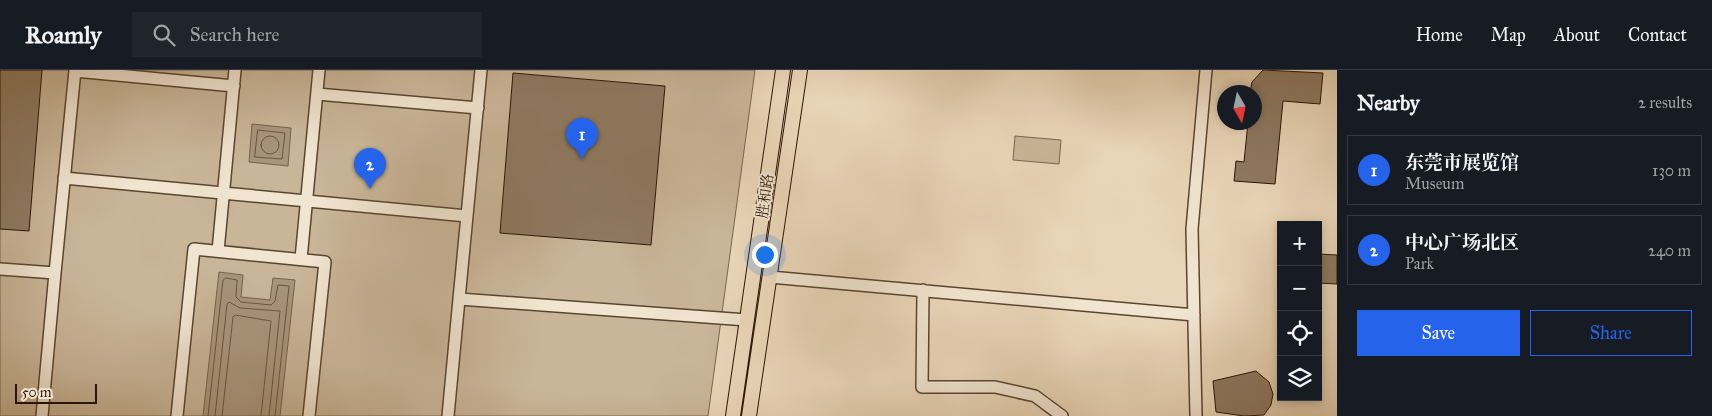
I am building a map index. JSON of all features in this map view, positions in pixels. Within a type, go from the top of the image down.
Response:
[{"type":"main road","name":"胜和路","points":[[732,416],[783,70]]},
{"type":"main road","name":"胜和路","points":[[749,416],[800,70]]},
{"type":"street","points":[[218,251],[235,70]]},
{"type":"street","points":[[301,259],[319,70]]},
{"type":"street","points":[[448,416],[481,70]]},
{"type":"street","points":[[1196,416],[1192,229],[1206,70]]},
{"type":"street","points":[[42,416],[75,71],[234,86]]},
{"type":"street","points":[[317,94],[478,108]]},
{"type":"street","points":[[64,178],[467,216]]},
{"type":"street","points":[[177,416],[194,249],[324,262],[309,416]]},
{"type":"street","points":[[0,269],[55,273]]},
{"type":"street","points":[[770,277],[1194,315]]},
{"type":"street","points":[[923,290],[922,387],[995,387],[1035,396],[1062,416]]},
{"type":"street","points":[[459,299],[747,320]]},
{"type":"shaded area","points":[[0,70],[755,70],[708,416],[0,416]]},
{"type":"shaded area","points":[[1015,136],[1061,140],[1059,164],[1013,160]]},
{"type":"water","points":[[252,124],[291,128],[288,166],[249,162]]},
{"type":"water","points":[[219,272],[243,275],[241,297],[270,300],[273,278],[295,280],[280,416],[203,416]]},
{"type":"building","points":[[0,70],[42,70],[29,231],[0,229]]},
{"type":"building","points":[[1263,70],[1323,73],[1320,104],[1283,101],[1275,184],[1234,181],[1236,161],[1244,162],[1247,130],[1262,130],[1262,85],[1251,85]]},
{"type":"building","points":[[513,73],[665,86],[651,245],[500,233]]},
{"type":"building","points":[[1322,254],[1337,255],[1337,284],[1322,283]]},
{"type":"building","points":[[1256,371],[1269,382],[1273,394],[1271,405],[1264,415],[1244,416],[1216,412],[1213,381]]},
{"type":"place","name":"东莞市展览馆","points":[[582,159]]},
{"type":"place","name":"中心广场北区","points":[[370,189]]}]
